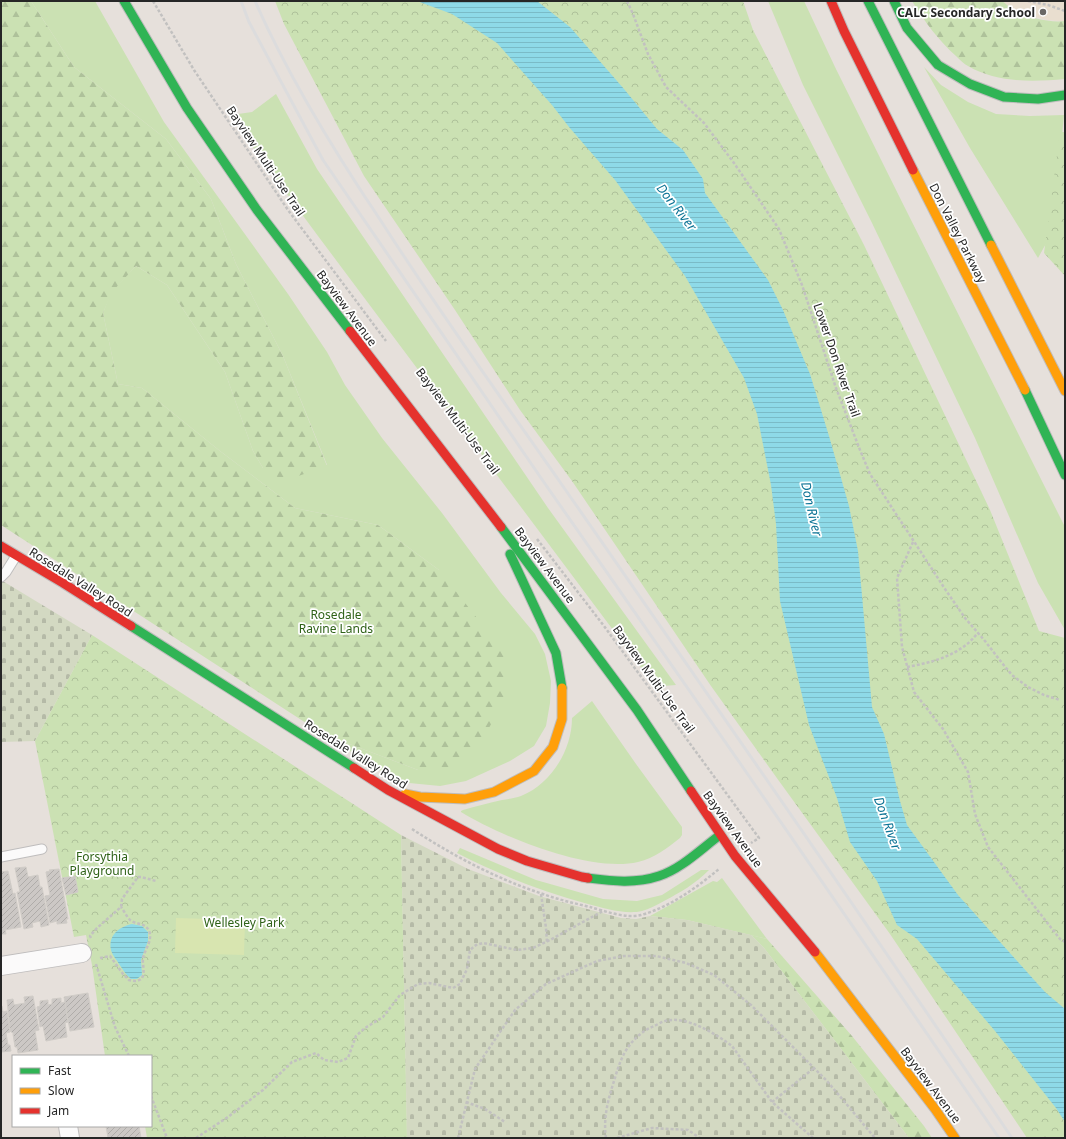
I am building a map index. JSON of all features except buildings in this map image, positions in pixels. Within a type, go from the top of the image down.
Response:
[{"type":"main road","name":"Bayview Avenue","points":[[124,1],[186,108],[257,210],[491,514],[637,710],[735,856],[826,966],[935,1109],[955,1138]]},
{"type":"main road","name":"Don Valley Parkway","points":[[831,1],[844,31],[906,156],[1016,372],[1065,475]]},
{"type":"main road","name":"Don Valley Parkway","points":[[868,1],[1065,391]]},
{"type":"main road","points":[[894,1],[907,28],[938,65],[970,84],[1004,97],[1038,99],[1065,95]]},
{"type":"main road","points":[[388,790],[420,797],[465,799],[494,792],[534,771],[553,747],[562,720],[562,690],[556,653],[491,514]]},
{"type":"main road","name":"Rosedale Valley Road","points":[[1,546],[63,583],[388,790],[492,846],[527,861],[582,877],[613,882],[636,881],[659,876],[679,866],[720,835]]},
{"type":"street","points":[[1,966],[89,958]]},
{"type":"street","points":[[68,1127],[70,1138]]},
{"type":"lane","points":[[1,577],[16,556]]},
{"type":"lane","points":[[1,857],[42,849]]},
{"type":"path","name":"Bayview Multi-Use Trail","points":[[153,1],[194,70],[288,210],[390,347]]},
{"type":"path","name":"Lower Don River Trail","points":[[626,1],[633,14],[648,54],[666,87],[704,122],[734,162],[779,229],[802,285],[836,388],[870,474],[944,589],[965,618],[1012,675],[1028,687],[1044,695],[1060,700]]},
{"type":"path","points":[[1028,1],[1048,5],[1065,11]]},
{"type":"path","name":"Bayview Multi-Use Trail","points":[[536,537],[604,626],[758,838],[754,841]]},
{"type":"path","points":[[913,541],[897,578],[902,647],[914,692],[943,729],[968,772],[975,814],[988,847],[1060,939],[1065,942]]},
{"type":"path","points":[[907,666],[928,663],[946,656],[966,645],[978,633]]},
{"type":"path","points":[[128,1055],[114,1026],[89,958],[110,956],[129,980],[138,981],[142,978],[143,960],[150,941],[150,935],[145,925],[130,921],[121,907],[122,899],[138,877],[156,881]]},
{"type":"path","points":[[541,894],[547,942]]},
{"type":"path","points":[[90,936],[121,907]]},
{"type":"path","points":[[196,1138],[228,1117],[262,1090],[292,1062],[316,1054],[324,1060],[338,1062],[348,1058],[356,1036],[365,1028],[383,1017],[400,995],[418,984],[429,983],[453,988],[460,984],[467,969],[470,950],[476,945],[483,943],[517,950],[533,948],[547,942],[603,911]]},
{"type":"path","points":[[458,1138],[475,1069],[514,1010],[546,984],[597,961],[624,956],[656,956],[686,963],[714,975],[751,1005],[827,1081],[875,1138]]},
{"type":"path","points":[[606,1138],[604,1127],[608,1100],[616,1073],[625,1052],[644,1030],[666,1021],[690,1022],[724,1039],[732,1046],[772,1102],[813,1138]]},
{"type":"path","points":[[772,1102],[814,1068]]},
{"type":"path","points":[[152,1099],[167,1138]]},
{"type":"path","points":[[466,1102],[486,1109],[505,1122]]},
{"type":"path","points":[[617,1138],[652,1128],[688,1130],[700,1138]]},
{"type":"shaded area","name":"CALC Secondary School","points":[[1002,1],[1065,1],[1065,21],[1048,20],[1029,16],[1012,9]]},
{"type":"green space","name":"Rosedale Ravine Lands","points":[[1,1],[31,1],[74,67],[166,139],[211,199],[236,264],[283,356],[327,466],[284,481],[263,468],[253,451],[225,372],[167,285],[136,266],[112,292],[103,313],[118,384],[142,388],[220,451],[295,508],[378,525],[439,570],[507,656],[507,696],[477,749],[451,772],[418,770],[323,734],[1,525]]},
{"type":"green space","points":[[31,1],[95,1],[164,122],[288,294],[327,352],[345,385],[382,438],[442,513],[501,593],[535,634],[545,654],[551,681],[550,703],[546,726],[534,746],[510,761],[466,781],[440,786],[399,782],[323,734],[418,770],[439,570],[378,525],[295,508],[220,451],[142,388],[118,384],[103,313],[111,292],[136,266],[167,285],[225,372],[253,451],[263,468],[327,465],[283,356],[236,264],[211,199],[166,139],[74,67]]},
{"type":"green space","points":[[275,1],[743,1],[753,30],[864,245],[990,510],[1039,631],[1065,638],[1065,1138],[1027,1138],[890,934],[711,686],[572,481],[520,410],[455,310],[364,176],[284,24]]},
{"type":"green space","points":[[768,1],[804,1],[835,67],[1065,527],[1065,630],[1038,583],[975,438],[872,223],[803,85]]},
{"type":"green space","points":[[912,1],[1002,1],[1012,9],[1024,15],[1045,20],[1065,21],[1065,79],[1040,81],[1015,80],[991,76],[979,72],[965,64],[949,50],[927,23]]},
{"type":"green space","points":[[924,67],[941,85],[968,102],[996,114],[1030,116],[1064,115],[1053,231],[1038,258],[970,148]]},
{"type":"green space","points":[[276,94],[317,169],[548,508],[676,685],[663,686],[658,690],[318,236],[259,156],[231,115],[252,112]]},
{"type":"green space","points":[[1060,132],[1065,132],[1065,276],[1044,253]]},
{"type":"green space","points":[[1,580],[92,635],[35,741],[1,742]]},
{"type":"green space","name":"Wellesley Park","points":[[92,635],[401,835],[407,1138],[147,1138],[145,1127],[152,1127],[152,1055],[105,1055],[92,965],[86,935],[74,937],[35,741]]},
{"type":"green space","points":[[592,701],[682,827],[682,835],[680,838],[650,858],[638,862],[618,864],[596,862],[572,858],[522,842],[478,822],[461,812],[463,810],[478,806],[521,796],[532,791],[542,783],[558,764],[564,754],[571,730],[572,718]]},
{"type":"green space","points":[[401,835],[468,869],[539,896],[621,918],[636,919],[650,916],[687,920],[751,935],[764,948],[909,1138],[407,1138]]},
{"type":"green space","points":[[460,848],[536,880],[603,899],[637,901],[662,895],[701,870],[709,870],[688,887],[653,907],[636,912],[622,912],[571,899],[521,882],[457,853]]},
{"type":"green space","points":[[722,878],[767,939],[687,920],[650,916],[713,881],[717,882]]},
{"type":"green space","points":[[176,918],[245,920],[244,955],[175,953]]},
{"type":"green space","points":[[751,935],[767,939],[852,1036],[932,1138],[909,1138],[764,948]]},
{"type":"water","name":"Don River","points":[[417,1],[537,1],[570,27],[657,129],[683,150],[703,179],[705,193],[768,280],[783,310],[810,374],[849,506],[858,551],[872,707],[884,734],[907,825],[958,895],[1045,992],[1065,1009],[1065,1122],[1056,1108],[995,1031],[917,939],[897,925],[877,881],[850,842],[837,798],[809,725],[780,601],[776,524],[771,485],[757,414],[744,378],[685,276],[615,180],[552,105],[497,43],[452,14]]},
{"type":"water","points":[[132,924],[142,926],[148,932],[148,941],[141,960],[142,975],[137,979],[131,979],[112,954],[111,950],[111,940],[116,932],[123,927]]},
{"type":"railway","points":[[241,1],[249,22],[323,160],[541,478],[999,1138]]},
{"type":"railway","points":[[255,1],[282,58],[313,114],[346,168],[424,287],[787,809],[1012,1138]]},
{"type":"traffic: fast","points":[[124,1],[187,108],[257,210],[350,331]]},
{"type":"traffic: fast","points":[[868,1],[991,245]]},
{"type":"traffic: fast","points":[[894,1],[907,28],[938,65],[970,84],[1004,97],[1038,99],[1065,95]]},
{"type":"traffic: fast","points":[[1025,390],[1065,475]]},
{"type":"traffic: fast","points":[[501,527],[637,710],[691,791]]},
{"type":"traffic: fast","points":[[510,554],[556,653],[562,688]]},
{"type":"traffic: fast","points":[[131,626],[354,768]]},
{"type":"traffic: fast","points":[[588,878],[615,881],[650,879],[667,873],[683,864],[720,835]]},
{"type":"traffic: slow","points":[[913,170],[1025,390]]},
{"type":"traffic: slow","points":[[991,245],[1065,391]]},
{"type":"traffic: slow","points":[[405,794],[420,797],[465,799],[494,792],[534,771],[553,747],[562,719],[562,688]]},
{"type":"traffic: slow","points":[[815,952],[935,1109],[955,1138]]},
{"type":"traffic: jam","points":[[831,1],[844,31],[913,170]]},
{"type":"traffic: jam","points":[[350,331],[501,527]]},
{"type":"traffic: jam","points":[[1,546],[131,626]]},
{"type":"traffic: jam","points":[[354,768],[388,790],[498,849],[527,861],[588,878]]},
{"type":"traffic: jam","points":[[691,791],[735,856],[815,952]]},
{"type":"place","name":"CALC Secondary School","points":[[1043,12]]},
{"type":"park label","name":"Forsythia Playground","points":[[102,863]]}]
